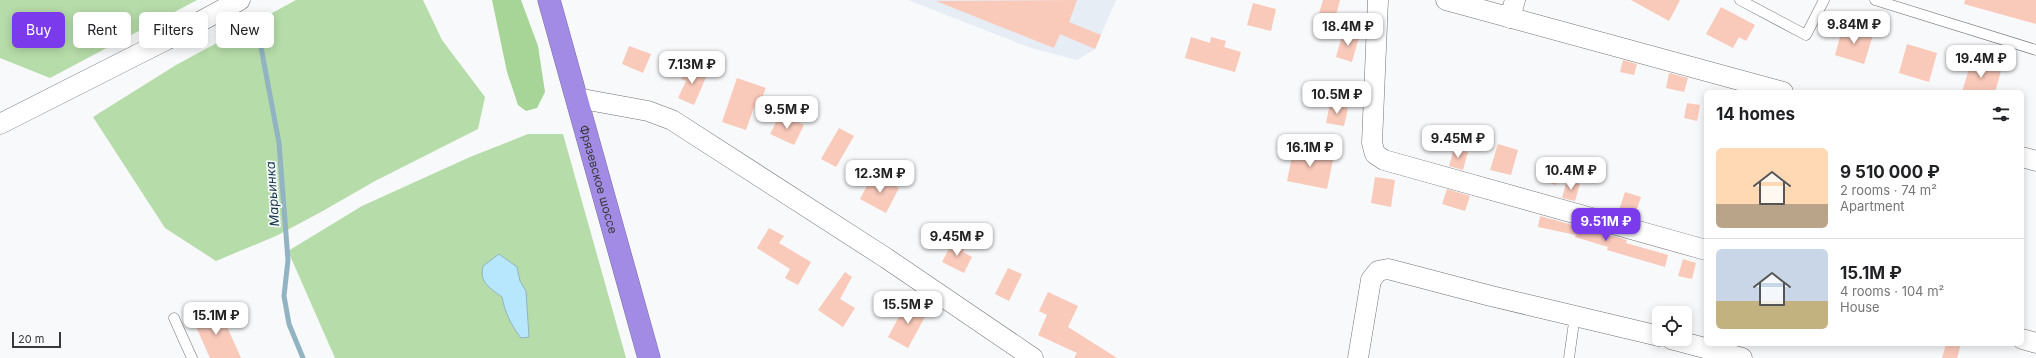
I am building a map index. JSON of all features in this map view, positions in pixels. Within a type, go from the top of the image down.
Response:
[{"type":"highway","name":"Фрязевское шоссе","points":[[549,0],[650,358]]},
{"type":"street","points":[[0,124],[166,40],[240,0]]},
{"type":"street","points":[[1378,0],[1372,143],[1375,154],[1384,160],[1704,249]]},
{"type":"street","points":[[1446,0],[1512,9],[1776,90]]},
{"type":"street","points":[[576,98],[648,111],[672,120],[886,258],[1033,358]]},
{"type":"street","points":[[2024,158],[2036,161]]},
{"type":"street","points":[[1358,358],[1372,280],[1378,271],[1388,269],[1491,296],[1652,334]]},
{"type":"street","points":[[2024,339],[2036,342]]},
{"type":"street","points":[[1692,345],[1742,358]]},
{"type":"lane","points":[[1740,0],[1806,35],[1824,0]]},
{"type":"lane","points":[[1875,0],[2036,50]]},
{"type":"lane","points":[[1569,358],[1575,315]]},
{"type":"lane","points":[[174,318],[192,358]]},
{"type":"shaded area","points":[[908,0],[1116,0],[1095,49],[1077,60],[1031,48]]},
{"type":"green space","points":[[0,0],[197,0],[174,12],[139,12],[139,31],[131,35],[131,12],[73,12],[73,48],[107,48],[50,78],[0,58]]},
{"type":"green space","points":[[296,0],[423,0],[442,40],[485,97],[478,129],[375,181],[276,236],[216,261],[165,228],[93,117],[176,65],[216,43],[216,48],[274,48],[274,12]]},
{"type":"green space","points":[[492,0],[521,0],[538,46],[545,92],[537,108],[526,111],[518,105],[507,72]]},
{"type":"green space","points":[[528,134],[563,134],[626,358],[335,358],[288,251],[362,206],[470,157]]},
{"type":"water","points":[[499,254],[517,267],[520,281],[526,291],[529,337],[521,338],[509,319],[502,297],[490,288],[484,281],[482,272],[483,266]]},
{"type":"building","points":[[1077,0],[1069,22],[1101,35],[1095,49],[1060,34],[1054,48],[936,1]]},
{"type":"building","points":[[1323,0],[1340,0],[1330,38],[1313,34]]},
{"type":"building","points":[[1631,0],[1680,0],[1669,21]]},
{"type":"building","points":[[1965,0],[2036,0],[2036,24],[1964,4]]},
{"type":"building","points":[[1253,3],[1276,9],[1271,31],[1247,25]]},
{"type":"building","points":[[1721,7],[1755,25],[1746,41],[1739,37],[1733,48],[1706,34]]},
{"type":"building","points":[[1843,26],[1873,35],[1864,64],[1835,55]]},
{"type":"building","points":[[1343,32],[1359,37],[1352,62],[1336,57]]},
{"type":"building","points":[[1191,37],[1210,43],[1211,37],[1226,41],[1224,47],[1241,52],[1235,72],[1185,58]]},
{"type":"building","points":[[1907,44],[1937,53],[1929,82],[1899,73]]},
{"type":"building","points":[[629,46],[651,54],[643,73],[622,64]]},
{"type":"building","points":[[1623,60],[1637,64],[1634,75],[1620,72]]},
{"type":"building","points":[[1971,62],[2001,71],[1996,90],[1963,90]]},
{"type":"building","points":[[687,67],[707,75],[694,105],[678,98],[686,81],[681,79]]},
{"type":"building","points":[[1669,73],[1688,78],[1684,92],[1666,88]]},
{"type":"building","points":[[737,78],[766,88],[761,100],[757,99],[746,130],[722,122]]},
{"type":"building","points":[[1330,103],[1348,108],[1344,126],[1326,123]]},
{"type":"building","points":[[1687,103],[1700,105],[1697,121],[1684,118]]},
{"type":"building","points":[[780,114],[804,125],[794,145],[770,134]]},
{"type":"building","points":[[839,128],[854,136],[836,167],[821,159]]},
{"type":"building","points":[[1498,144],[1518,150],[1511,175],[1490,170]]},
{"type":"building","points":[[1294,147],[1334,155],[1327,189],[1287,181]]},
{"type":"building","points":[[1454,148],[1468,152],[1463,170],[1449,166]]},
{"type":"building","points":[[1546,169],[1559,172],[1556,185],[1543,181]]},
{"type":"building","points":[[873,174],[899,188],[886,213],[860,199]]},
{"type":"building","points":[[1375,177],[1395,180],[1391,207],[1371,203]]},
{"type":"building","points":[[1567,180],[1580,184],[1575,201],[1562,198]]},
{"type":"building","points":[[1447,189],[1470,196],[1465,211],[1442,204]]},
{"type":"building","points":[[1625,192],[1641,197],[1634,218],[1618,213]]},
{"type":"building","points":[[1540,216],[1627,240],[1626,243],[1668,255],[1665,267],[1607,250],[1608,247],[1575,237],[1576,235],[1538,227]]},
{"type":"building","points":[[769,228],[784,236],[779,243],[811,262],[798,285],[785,278],[790,269],[757,248]]},
{"type":"building","points":[[953,241],[966,247],[963,252],[972,257],[964,273],[942,262]]},
{"type":"building","points":[[1683,259],[1696,263],[1692,279],[1678,276]]},
{"type":"building","points":[[1008,268],[1022,274],[1009,301],[995,294]]},
{"type":"building","points":[[845,272],[852,277],[840,299],[855,308],[843,327],[818,310]]},
{"type":"building","points":[[1048,292],[1078,306],[1068,327],[1117,358],[1074,358],[1077,353],[1038,335],[1047,315],[1039,311]]},
{"type":"building","points":[[907,302],[927,313],[908,348],[888,337]]},
{"type":"building","points":[[219,309],[241,358],[210,358],[193,320]]},
{"type":"building","points":[[1945,346],[1960,346],[1957,358],[1942,358]]},
{"type":"waterway","name":"Марьинка","points":[[261,48],[279,143],[288,260],[284,296],[289,324],[303,358]]}]
